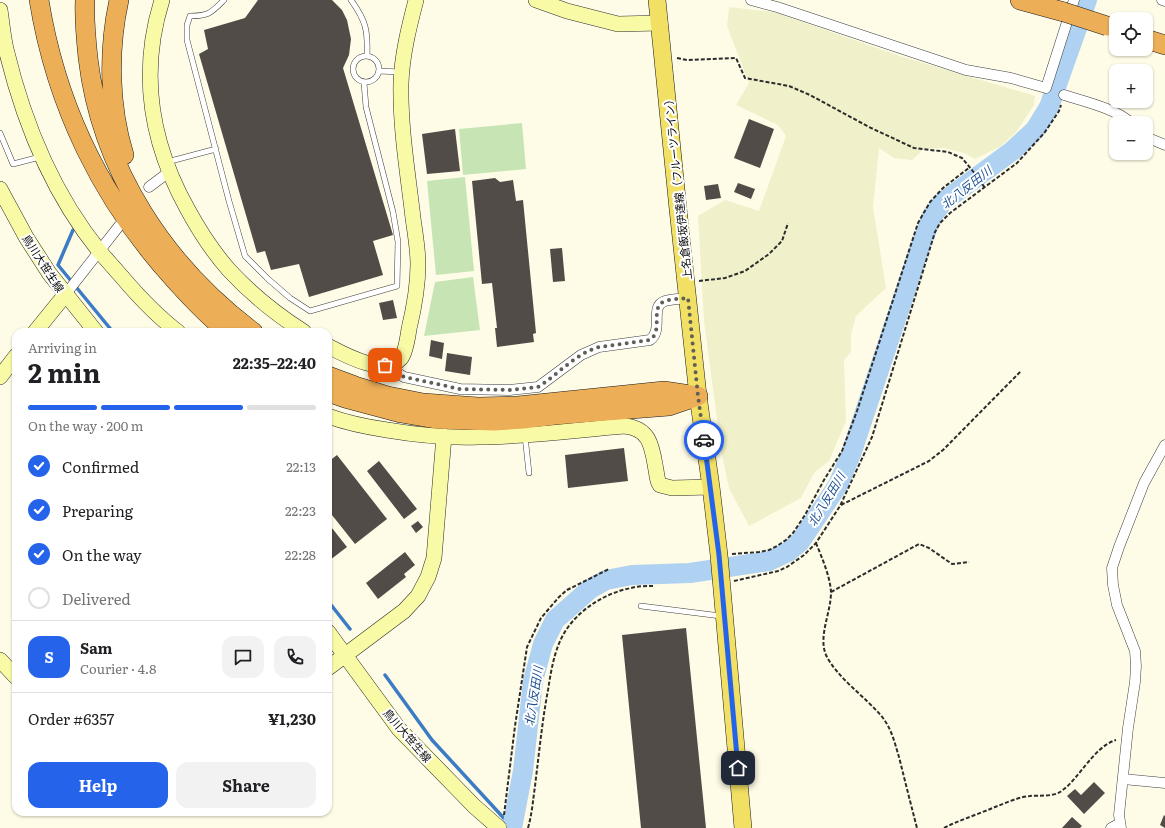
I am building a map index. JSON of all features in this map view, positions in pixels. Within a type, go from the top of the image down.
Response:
[{"type":"highway","points":[[39,0],[42,22],[55,69],[72,118],[84,146],[118,208],[158,261],[196,304],[223,328]]},
{"type":"highway","points":[[73,0],[73,35],[76,64],[88,122],[115,189],[158,261]]},
{"type":"highway","points":[[85,0],[86,41],[90,75],[96,105],[105,134],[117,163],[147,220],[167,250],[219,304],[248,328]]},
{"type":"highway","points":[[119,0],[113,45],[112,79],[114,113],[120,144],[131,180],[147,220]]},
{"type":"highway","points":[[1020,0],[1069,6],[1109,27]]},
{"type":"highway","points":[[1153,41],[1165,45]]},
{"type":"highway","points":[[332,377],[388,396],[423,403],[478,407],[518,406],[664,391],[698,396]]},
{"type":"highway","points":[[332,393],[401,413],[436,419],[494,421],[669,406],[698,396]]},
{"type":"main road","name":"上名倉飯坂伊達線（フルーツライン）","points":[[658,0],[698,396],[712,487],[722,582],[743,828]]},
{"type":"street","points":[[162,0],[155,25],[150,75],[151,106],[156,131],[178,192],[200,232],[212,250],[229,270],[280,317],[298,328]]},
{"type":"street","points":[[332,348],[358,360],[374,365],[385,365],[393,364],[402,358],[407,340],[417,291],[418,262],[403,122],[402,72],[404,53],[416,0]]},
{"type":"street","points":[[536,0],[566,11],[618,24],[660,23]]},
{"type":"street","points":[[751,0],[777,7],[966,70],[1011,78],[1046,88],[1069,6]]},
{"type":"street","points":[[0,10],[6,48],[15,81],[33,134],[62,194],[99,251],[155,313],[173,328]]},
{"type":"street","points":[[1064,95],[1101,106],[1121,116]]},
{"type":"street","points":[[1153,140],[1165,145]]},
{"type":"street","points":[[150,188],[168,167]]},
{"type":"street","name":"鳥川大笹生線","points":[[0,189],[26,237],[49,274],[93,328]]},
{"type":"street","points":[[38,328],[119,226]]},
{"type":"street","points":[[385,365],[404,377],[460,389],[509,390],[538,387],[581,355],[592,349],[650,340],[657,332],[657,310],[660,304],[687,290]]},
{"type":"street","points":[[0,377],[12,361]]},
{"type":"street","points":[[332,418],[371,427],[408,433],[478,437],[525,435],[634,426],[645,434],[651,444],[657,478],[660,485],[672,488],[712,487]]},
{"type":"street","points":[[332,665],[404,611],[418,596],[428,577],[434,558],[444,436]]},
{"type":"street","points":[[1111,828],[1121,825],[1119,815],[1136,666],[1135,650],[1117,605],[1113,585],[1112,568],[1118,547],[1144,483],[1165,445]]},
{"type":"street","name":"鳥川大笹生線","points":[[332,637],[399,729],[474,806],[499,828]]},
{"type":"street","points":[[0,660],[12,673]]},
{"type":"street","points":[[1123,779],[1165,783]]},
{"type":"lane","points":[[224,0],[213,12],[203,16],[190,16],[187,25],[187,40],[245,256],[290,298],[310,311],[397,286],[398,242],[393,212],[366,107],[364,83]]},
{"type":"lane","points":[[351,0],[363,18],[367,30],[368,56]]},
{"type":"lane","points":[[368,56],[374,59],[378,64],[379,71],[376,78],[371,82],[364,83],[357,80],[353,75],[352,68],[355,61],[360,57],[368,56]]},
{"type":"lane","points":[[379,71],[402,72]]},
{"type":"lane","points":[[0,133],[13,164],[43,156]]},
{"type":"lane","points":[[168,167],[216,149]]},
{"type":"lane","points":[[525,435],[529,473]]},
{"type":"lane","points":[[641,606],[724,616]]},
{"type":"path","points":[[664,56],[686,60],[736,58],[745,78],[789,86],[810,95],[869,127],[914,148],[948,152],[962,158],[971,168],[984,188]]},
{"type":"path","points":[[722,582],[769,573],[787,567],[804,555],[816,543],[840,506],[872,436],[935,232],[940,223],[950,214],[1017,163],[1045,132],[1059,111],[1064,95]]},
{"type":"path","points":[[719,557],[759,552],[777,546],[793,533],[805,515],[842,451],[857,411],[918,223],[930,202],[943,188],[971,168]]},
{"type":"path","points":[[687,290],[745,271],[769,254],[782,241],[788,223]]},
{"type":"path","points":[[840,506],[929,461],[943,450],[1021,371]]},
{"type":"path","points":[[816,543],[829,579],[831,592],[823,644],[827,656],[837,671],[883,718],[891,729],[917,828]]},
{"type":"path","points":[[831,592],[919,544],[929,548],[952,564],[969,562]]},
{"type":"path","points":[[506,811],[515,726],[527,647],[541,618],[560,597],[568,590],[609,569]]},
{"type":"path","points":[[528,828],[536,782],[543,716],[549,682],[556,651],[564,633],[589,606],[603,598],[632,588],[653,586]]},
{"type":"path","points":[[944,828],[1015,799],[1059,793],[1070,784],[1083,767],[1101,750],[1112,742],[1127,738]]},
{"type":"green space","points":[[729,7],[774,12],[900,56],[1035,96],[1034,105],[1017,131],[1001,146],[975,159],[964,153],[944,148],[924,149],[912,160],[894,158],[879,148],[873,207],[886,288],[856,316],[851,334],[851,352],[844,360],[846,421],[829,461],[814,473],[801,498],[749,526],[729,488],[721,450],[704,321],[698,216],[725,200],[759,211],[786,136],[778,125],[736,105],[749,83],[727,26]]},
{"type":"green space","points":[[522,123],[526,169],[463,175],[459,129]]},
{"type":"green space","points":[[465,177],[474,271],[436,275],[427,181]]},
{"type":"green space","points":[[473,277],[480,330],[424,336],[435,282]]},
{"type":"building","points":[[258,0],[332,0],[342,10],[347,20],[351,39],[349,55],[343,68],[393,235],[373,241],[383,275],[309,297],[299,264],[271,270],[265,251],[257,253],[199,54],[208,49],[204,30],[245,18]]},
{"type":"building","points":[[749,119],[774,129],[760,168],[734,158]]},
{"type":"building","points":[[455,129],[460,171],[427,174],[422,134]]},
{"type":"building","points":[[495,178],[500,182],[513,180],[516,201],[523,200],[536,333],[533,334],[534,342],[497,347],[495,328],[497,328],[492,283],[482,284],[472,181]]},
{"type":"building","points":[[738,183],[755,189],[751,199],[734,192]]},
{"type":"building","points":[[718,184],[721,198],[706,200],[704,186]]},
{"type":"building","points":[[562,248],[565,281],[553,282],[550,249]]},
{"type":"building","points":[[393,300],[397,318],[383,320],[379,303]]},
{"type":"building","points":[[431,340],[444,343],[442,359],[429,356]]},
{"type":"building","points":[[447,353],[472,357],[470,375],[445,371]]},
{"type":"building","points":[[624,448],[628,481],[568,488],[565,455]]},
{"type":"building","points":[[337,455],[387,519],[355,544],[332,515],[332,459]]},
{"type":"building","points":[[379,461],[417,509],[404,519],[367,471]]},
{"type":"building","points":[[418,521],[423,527],[416,533],[411,526]]},
{"type":"building","points":[[332,528],[347,547],[332,558]]},
{"type":"building","points":[[405,552],[415,565],[404,574],[406,577],[378,599],[366,583]]},
{"type":"building","points":[[686,628],[706,828],[641,828],[622,635]]},
{"type":"building","points":[[1094,782],[1105,793],[1084,814],[1067,796],[1075,789],[1081,795]]},
{"type":"building","points":[[1164,815],[1165,816],[1165,828],[1160,825]]},
{"type":"building","points":[[1072,817],[1082,826],[1080,828],[1062,828]]},
{"type":"waterway","name":"北八反田川","points":[[512,828],[523,771],[533,681],[543,644],[555,620],[590,589],[606,580],[632,575],[690,573],[769,561],[788,552],[800,542],[838,485],[851,454],[918,253],[932,216],[943,202],[1012,151],[1035,130],[1049,107],[1087,0]]},
{"type":"waterway","points":[[73,230],[58,265],[110,328]]},
{"type":"waterway","points":[[332,606],[350,629]]},
{"type":"waterway","points":[[385,675],[432,740],[512,827]]},
{"type":"way so far","points":[[385,365],[404,377],[460,389],[509,390],[538,387],[587,351],[599,347],[650,340],[656,335],[657,332],[657,310],[660,304],[665,301],[688,298],[704,440]]},
{"type":"route","points":[[704,440],[712,487],[738,768]]}]
